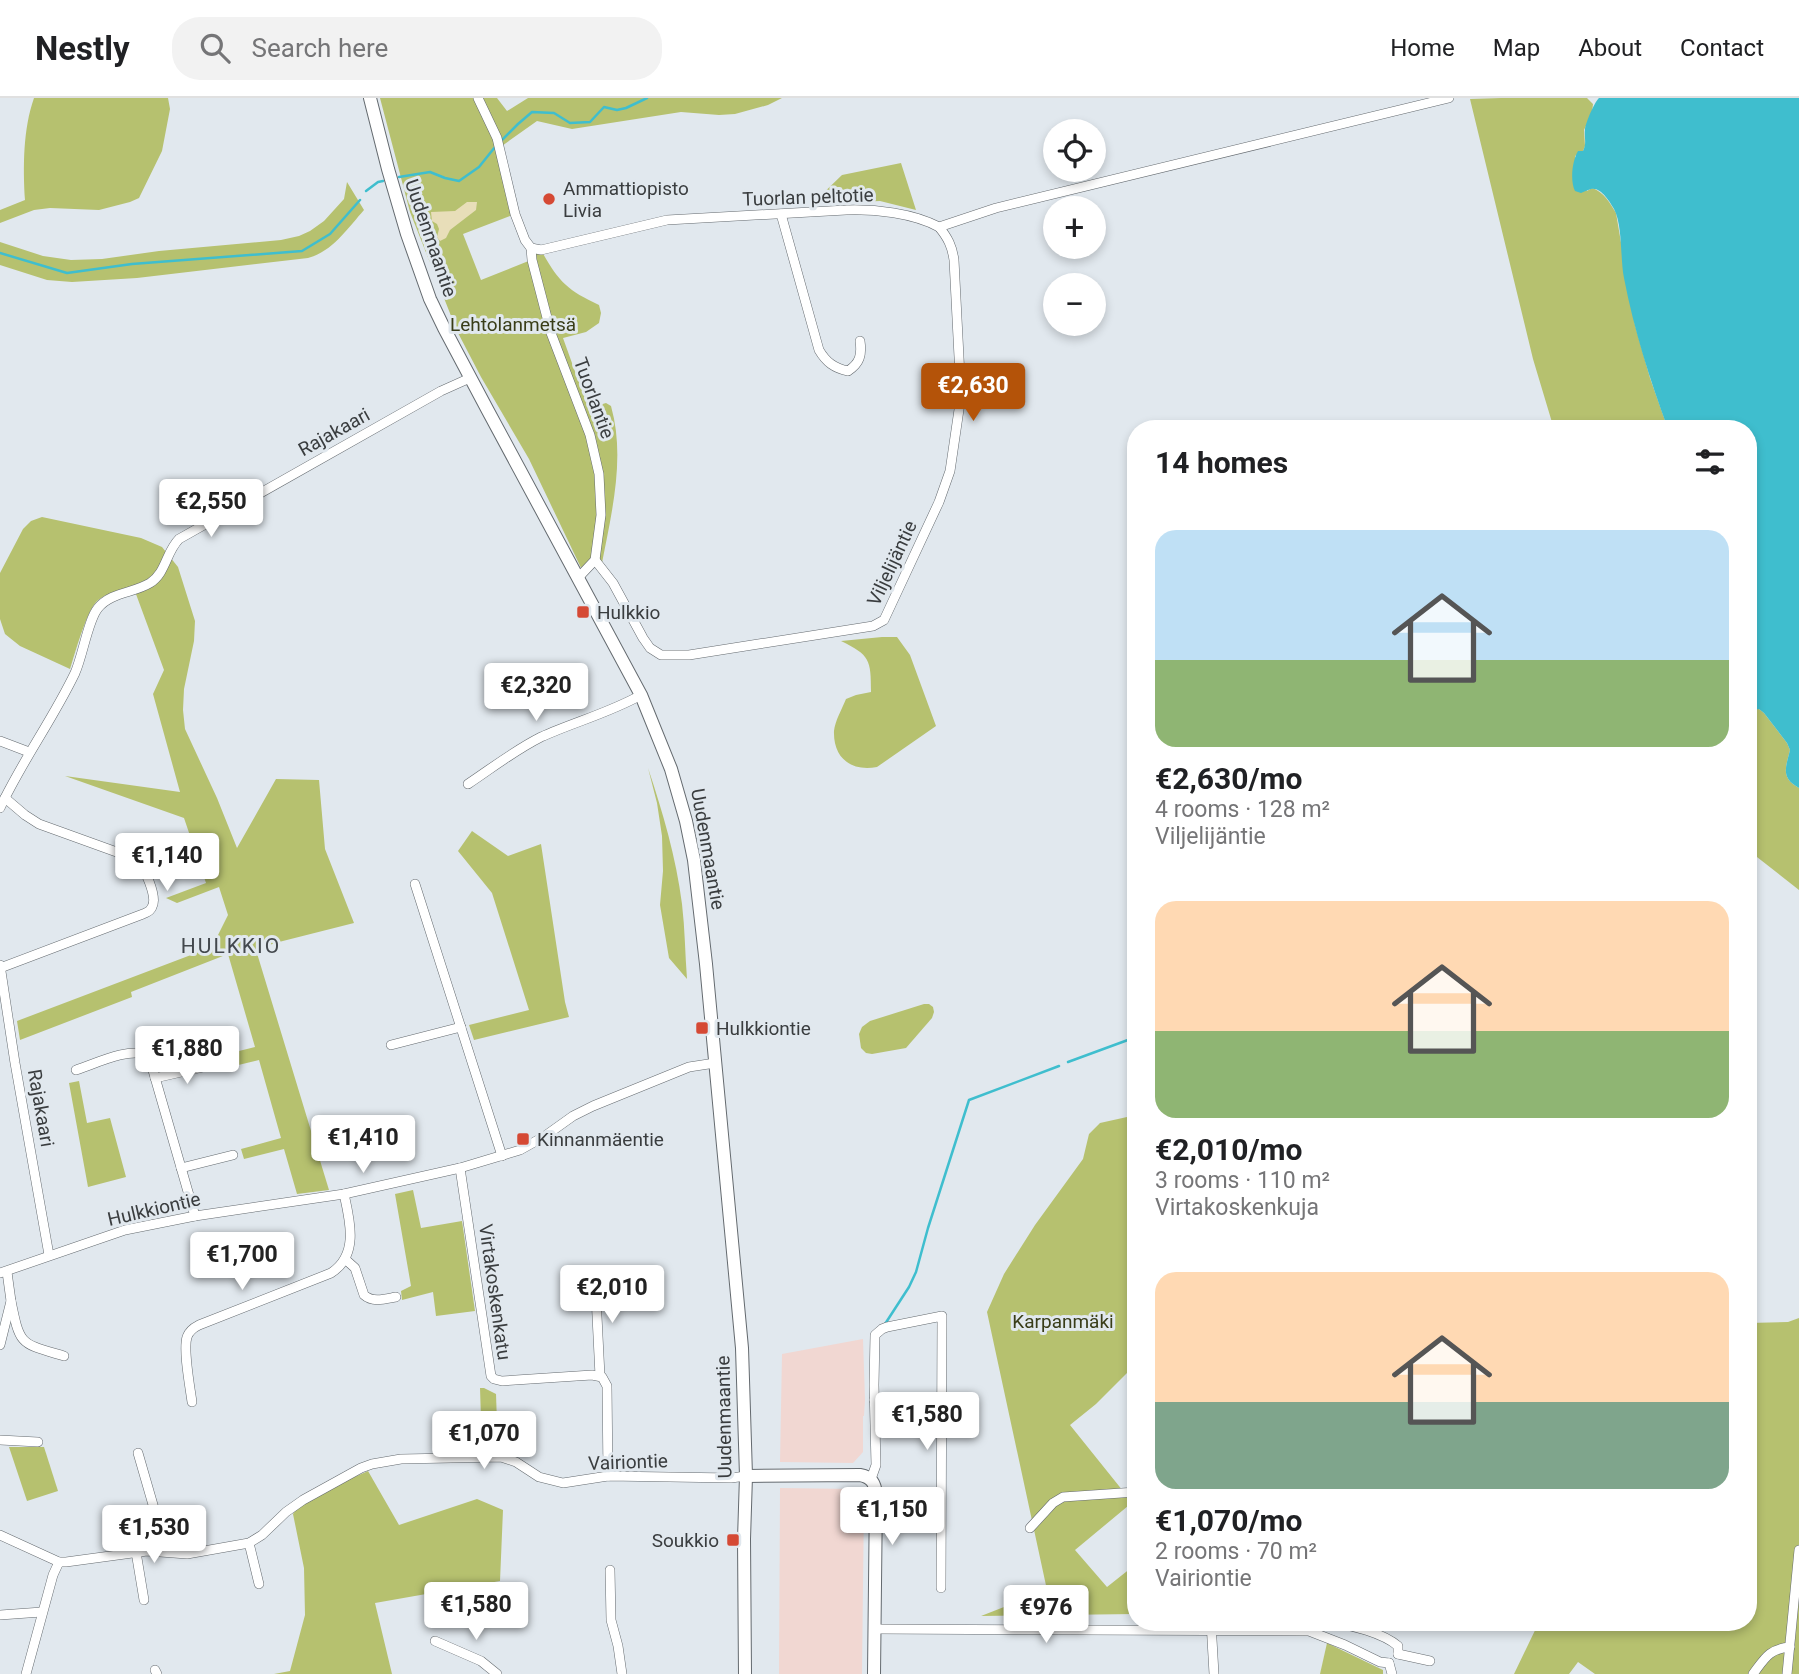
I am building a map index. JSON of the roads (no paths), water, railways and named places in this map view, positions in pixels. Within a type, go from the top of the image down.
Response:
[{"type":"main road","name":"Uudenmaantie","points":[[370,98],[391,179],[420,272],[444,328],[641,695],[671,769],[686,821],[700,909],[742,1348],[746,1476],[745,1674]]},
{"type":"main road","points":[[746,1476],[860,1475],[871,1479],[876,1494],[874,1674]]},
{"type":"street","points":[[939,227],[996,208],[1449,98]]},
{"type":"street","name":"Tuorlantie","points":[[481,99],[498,143],[514,214],[531,248],[551,333],[596,456],[601,494],[596,560]]},
{"type":"street","name":"Tuorlan peltotie","points":[[531,248],[541,250],[667,220],[866,209],[900,215],[939,227]]},
{"type":"street","points":[[781,214],[824,358],[838,369],[848,371],[859,360],[862,351],[860,341]]},
{"type":"street","name":"Viljelijäntie","points":[[596,560],[643,638],[650,648],[662,655],[689,655],[873,625],[884,620],[939,502],[950,471],[957,431],[961,396],[954,260],[951,246],[939,227]]},
{"type":"street","name":"Rajakaari","points":[[0,808],[76,670],[92,619],[100,605],[112,597],[153,582],[179,539],[441,391],[470,378]]},
{"type":"street","points":[[578,578],[596,560]]},
{"type":"street","points":[[468,784],[531,743],[624,705],[641,695]]},
{"type":"street","points":[[0,741],[29,752]]},
{"type":"street","points":[[0,967],[143,914],[152,907],[154,901],[144,869],[135,859],[39,824],[5,798]]},
{"type":"street","points":[[415,884],[502,1156]]},
{"type":"street","name":"Rajakaari","points":[[0,967],[49,1255]]},
{"type":"street","points":[[391,1045],[461,1027]]},
{"type":"street","points":[[76,1070],[127,1053],[147,1055],[195,1216]]},
{"type":"street","name":"Hulkkiontie","points":[[4,1273],[125,1230],[195,1216],[344,1194],[502,1156],[520,1150],[593,1106],[689,1067],[715,1063]]},
{"type":"street","points":[[155,1078],[212,1065]]},
{"type":"street","points":[[181,1168],[233,1156]]},
{"type":"street","name":"Virtakoskenkatu","points":[[460,1168],[491,1376],[502,1381],[600,1376]]},
{"type":"street","points":[[192,1402],[186,1338],[193,1327],[331,1273],[342,1265],[349,1245],[350,1228],[344,1194]]},
{"type":"street","points":[[345,1259],[355,1268],[367,1298],[375,1300],[396,1297]]},
{"type":"street","points":[[4,1273],[20,1338],[36,1348],[64,1356]]},
{"type":"street","points":[[594,1276],[600,1376],[607,1386],[608,1476]]},
{"type":"street","points":[[0,1345],[11,1301]]},
{"type":"street","points":[[871,1479],[876,1465],[875,1335],[887,1327],[942,1316],[941,1588]]},
{"type":"street","points":[[874,1400],[942,1399]]},
{"type":"street","points":[[0,1440],[38,1442]]},
{"type":"street","points":[[138,1453],[159,1529],[158,1550]]},
{"type":"street","name":"Vairiontie","points":[[249,1544],[303,1500],[361,1468],[381,1461],[501,1457],[516,1462],[539,1477],[555,1482],[608,1476],[746,1476]]},
{"type":"street","points":[[1030,1528],[1053,1503],[1063,1497],[1127,1493]]},
{"type":"street","points":[[0,1535],[59,1562],[158,1550],[187,1554],[249,1544],[259,1584]]},
{"type":"street","points":[[1787,1674],[1799,1550]]},
{"type":"street","points":[[136,1552],[144,1600]]},
{"type":"street","points":[[26,1674],[42,1612],[59,1562]]},
{"type":"street","points":[[610,1570],[611,1620],[622,1674]]},
{"type":"street","points":[[0,1615],[42,1612]]},
{"type":"street","points":[[875,1629],[1127,1628]]},
{"type":"street","points":[[1211,1631],[1214,1674]]},
{"type":"street","points":[[1309,1631],[1380,1662],[1389,1663],[1396,1658],[1398,1647],[1391,1641],[1365,1631]]},
{"type":"street","points":[[435,1642],[481,1661],[498,1674]]},
{"type":"street","points":[[1753,1674],[1769,1653],[1790,1647]]},
{"type":"street","points":[[1398,1654],[1430,1661]]},
{"type":"street","points":[[1389,1663],[1392,1674]]},
{"type":"water","points":[[1599,98],[1799,98],[1799,788],[1787,776],[1790,750],[1787,743],[1764,713],[1757,709],[1757,420],[1665,420],[1633,317],[1623,270],[1617,216],[1608,199],[1598,190],[1591,189],[1581,193],[1573,187],[1574,160],[1578,151],[1583,151],[1586,126]]},
{"type":"waterway","points":[[500,142],[532,112],[554,113],[570,123],[590,122],[604,107],[617,110],[647,98]]},
{"type":"waterway","points":[[399,177],[430,172],[459,181],[479,167],[495,147]]},
{"type":"waterway","points":[[366,191],[383,181]]},
{"type":"waterway","points":[[0,253],[67,273],[132,264],[302,251],[330,234],[360,200]]},
{"type":"waterway","points":[[1068,1062],[1127,1040]]},
{"type":"waterway","points":[[885,1324],[916,1272],[969,1100],[1059,1066]]},
{"type":"place","name":"Ammattiopisto Livia","points":[[549,199]]},
{"type":"place","name":"Hulkkio","points":[[583,612]]},
{"type":"place","name":"Hulkkiontie","points":[[702,1028]]},
{"type":"place","name":"Kinnanmäentie","points":[[523,1139]]},
{"type":"place","name":"Soukkio","points":[[733,1540]]},
{"type":"district","name":"HULKKIO","points":[[231,946]]},
{"type":"park label","name":"Lehtolanmetsä","points":[[513,324]]},
{"type":"park label","name":"Karpanmäki","points":[[1063,1321]]}]
